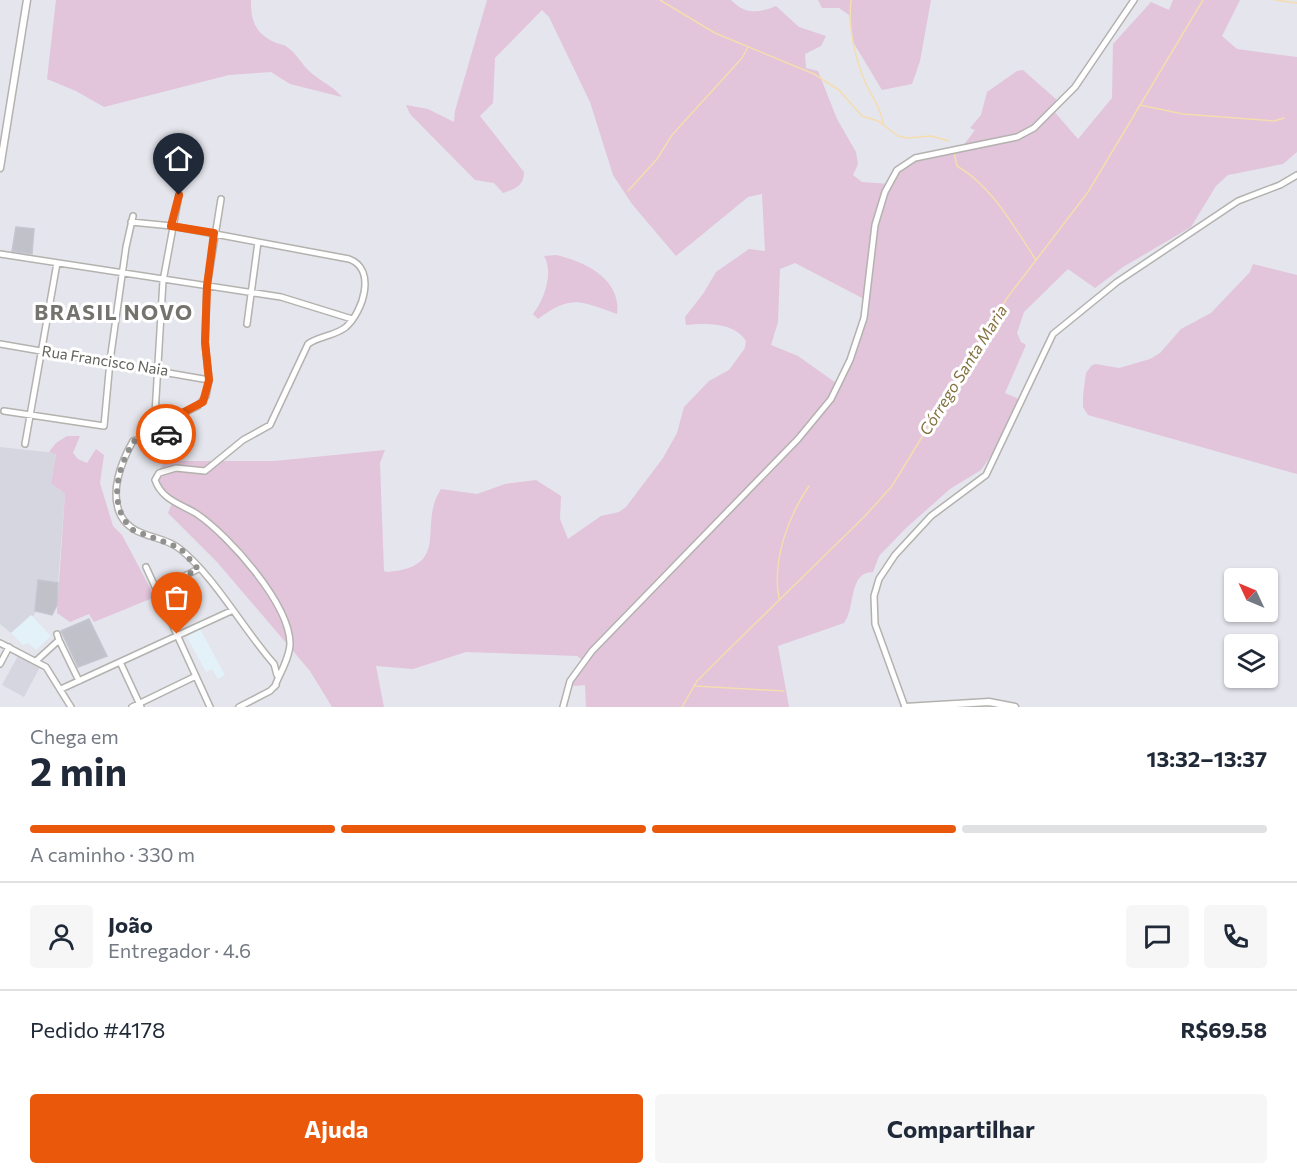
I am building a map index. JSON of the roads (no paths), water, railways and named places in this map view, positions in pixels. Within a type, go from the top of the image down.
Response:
[{"type":"street","points":[[0,168],[27,0]]},
{"type":"street","points":[[563,707],[570,681],[598,644],[798,439],[831,399],[850,360],[864,318],[875,225],[885,192],[897,170],[915,158],[1017,137],[1034,128],[1075,87],[1134,0]]},
{"type":"street","points":[[1015,707],[989,702],[905,707],[875,624],[873,603],[879,579],[895,555],[931,516],[986,475],[1053,334],[1117,282],[1243,198],[1281,184],[1297,175]]},
{"type":"street","points":[[155,414],[163,281],[171,226],[179,195]]},
{"type":"street","points":[[222,199],[214,233],[207,286],[205,342],[209,380],[203,402],[184,412],[170,432],[138,439],[131,444],[118,480],[117,499],[121,516],[133,530],[180,548],[198,569],[274,664],[278,672],[275,686]]},
{"type":"street","points":[[4,411],[100,428],[106,422],[110,362],[132,219],[349,259],[360,265],[365,282],[361,301],[352,319],[340,332],[308,344],[267,428],[243,440],[205,471],[168,470],[159,473],[155,480],[166,496],[200,516],[213,528],[274,597],[290,641],[290,650],[275,686],[259,698],[239,707]]},
{"type":"street","points":[[247,324],[253,293],[258,242]]},
{"type":"street","points":[[0,255],[290,299],[352,319]]},
{"type":"street","points":[[25,444],[57,263]]},
{"type":"street","name":"Rua Francisco Naia","points":[[0,344],[156,369],[209,380]]},
{"type":"street","points":[[146,567],[210,707]]},
{"type":"street","points":[[158,590],[198,569]]},
{"type":"street","points":[[61,689],[231,610]]},
{"type":"street","points":[[36,661],[58,637],[79,681]]},
{"type":"street","points":[[0,643],[46,667],[71,707]]},
{"type":"street","points":[[0,664],[9,647]]},
{"type":"street","points":[[120,662],[140,705]]},
{"type":"street","points":[[132,707],[196,676]]},
{"type":"waterway","points":[[660,0],[715,33],[814,74],[839,90],[862,116],[878,121],[898,136],[907,138],[931,136],[949,141]]},
{"type":"waterway","points":[[851,0],[850,21],[855,52],[883,124]]},
{"type":"waterway","name":"Córrego Santa Maria","points":[[682,707],[697,681],[866,515],[892,486],[1007,298],[1088,192],[1203,0]]},
{"type":"waterway","points":[[1275,0],[1297,3]]},
{"type":"waterway","points":[[628,191],[657,159],[672,135],[742,58],[748,47]]},
{"type":"waterway","points":[[1140,105],[1183,114],[1274,121],[1284,118]]},
{"type":"waterway","points":[[954,152],[957,166],[970,174],[992,196],[1036,260]]},
{"type":"waterway","points":[[779,598],[778,569],[784,539],[794,511],[809,486]]},
{"type":"waterway","points":[[695,686],[784,691]]},
{"type":"district","name":"BRASIL NOVO","points":[[114,313]]}]
